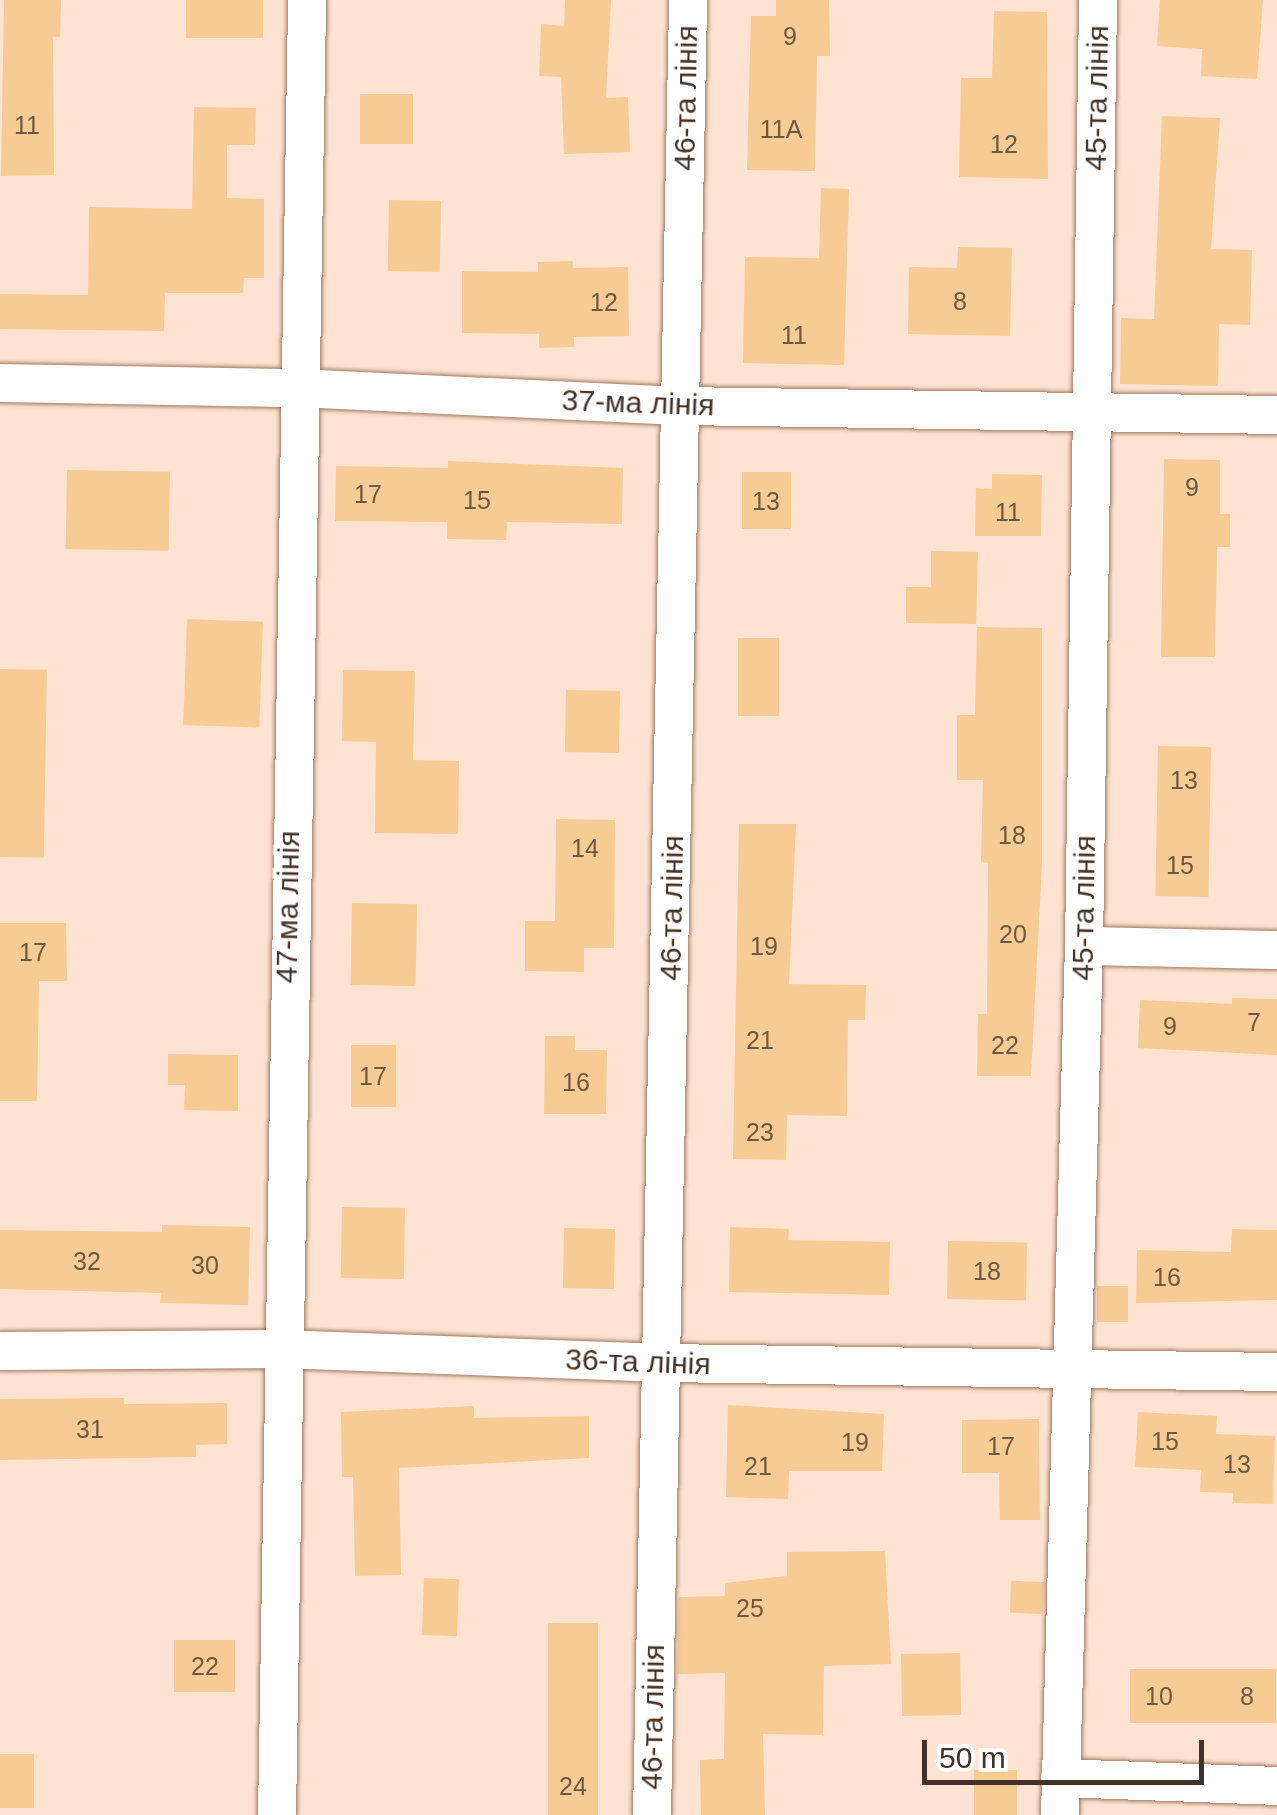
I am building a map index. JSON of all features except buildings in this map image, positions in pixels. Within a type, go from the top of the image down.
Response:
[{"type":"street","name":"47-ма лінія","points":[[277,1815],[280,1349],[307,0]]},
{"type":"street","name":"46-та лінія","points":[[652,1815],[664,1363],[688,0]]},
{"type":"street","name":"45-та лінія","points":[[1060,1797],[1084,946],[1098,0]]},
{"type":"street","name":"37-ма лінія","points":[[0,383],[298,388],[680,406],[1277,415]]},
{"type":"street","points":[[1084,946],[1277,950]]},
{"type":"street","name":"36-та лінія","points":[[0,1350],[280,1349],[664,1363],[1277,1372]]},
{"type":"street","points":[[1060,1797],[1277,1786]]}]
